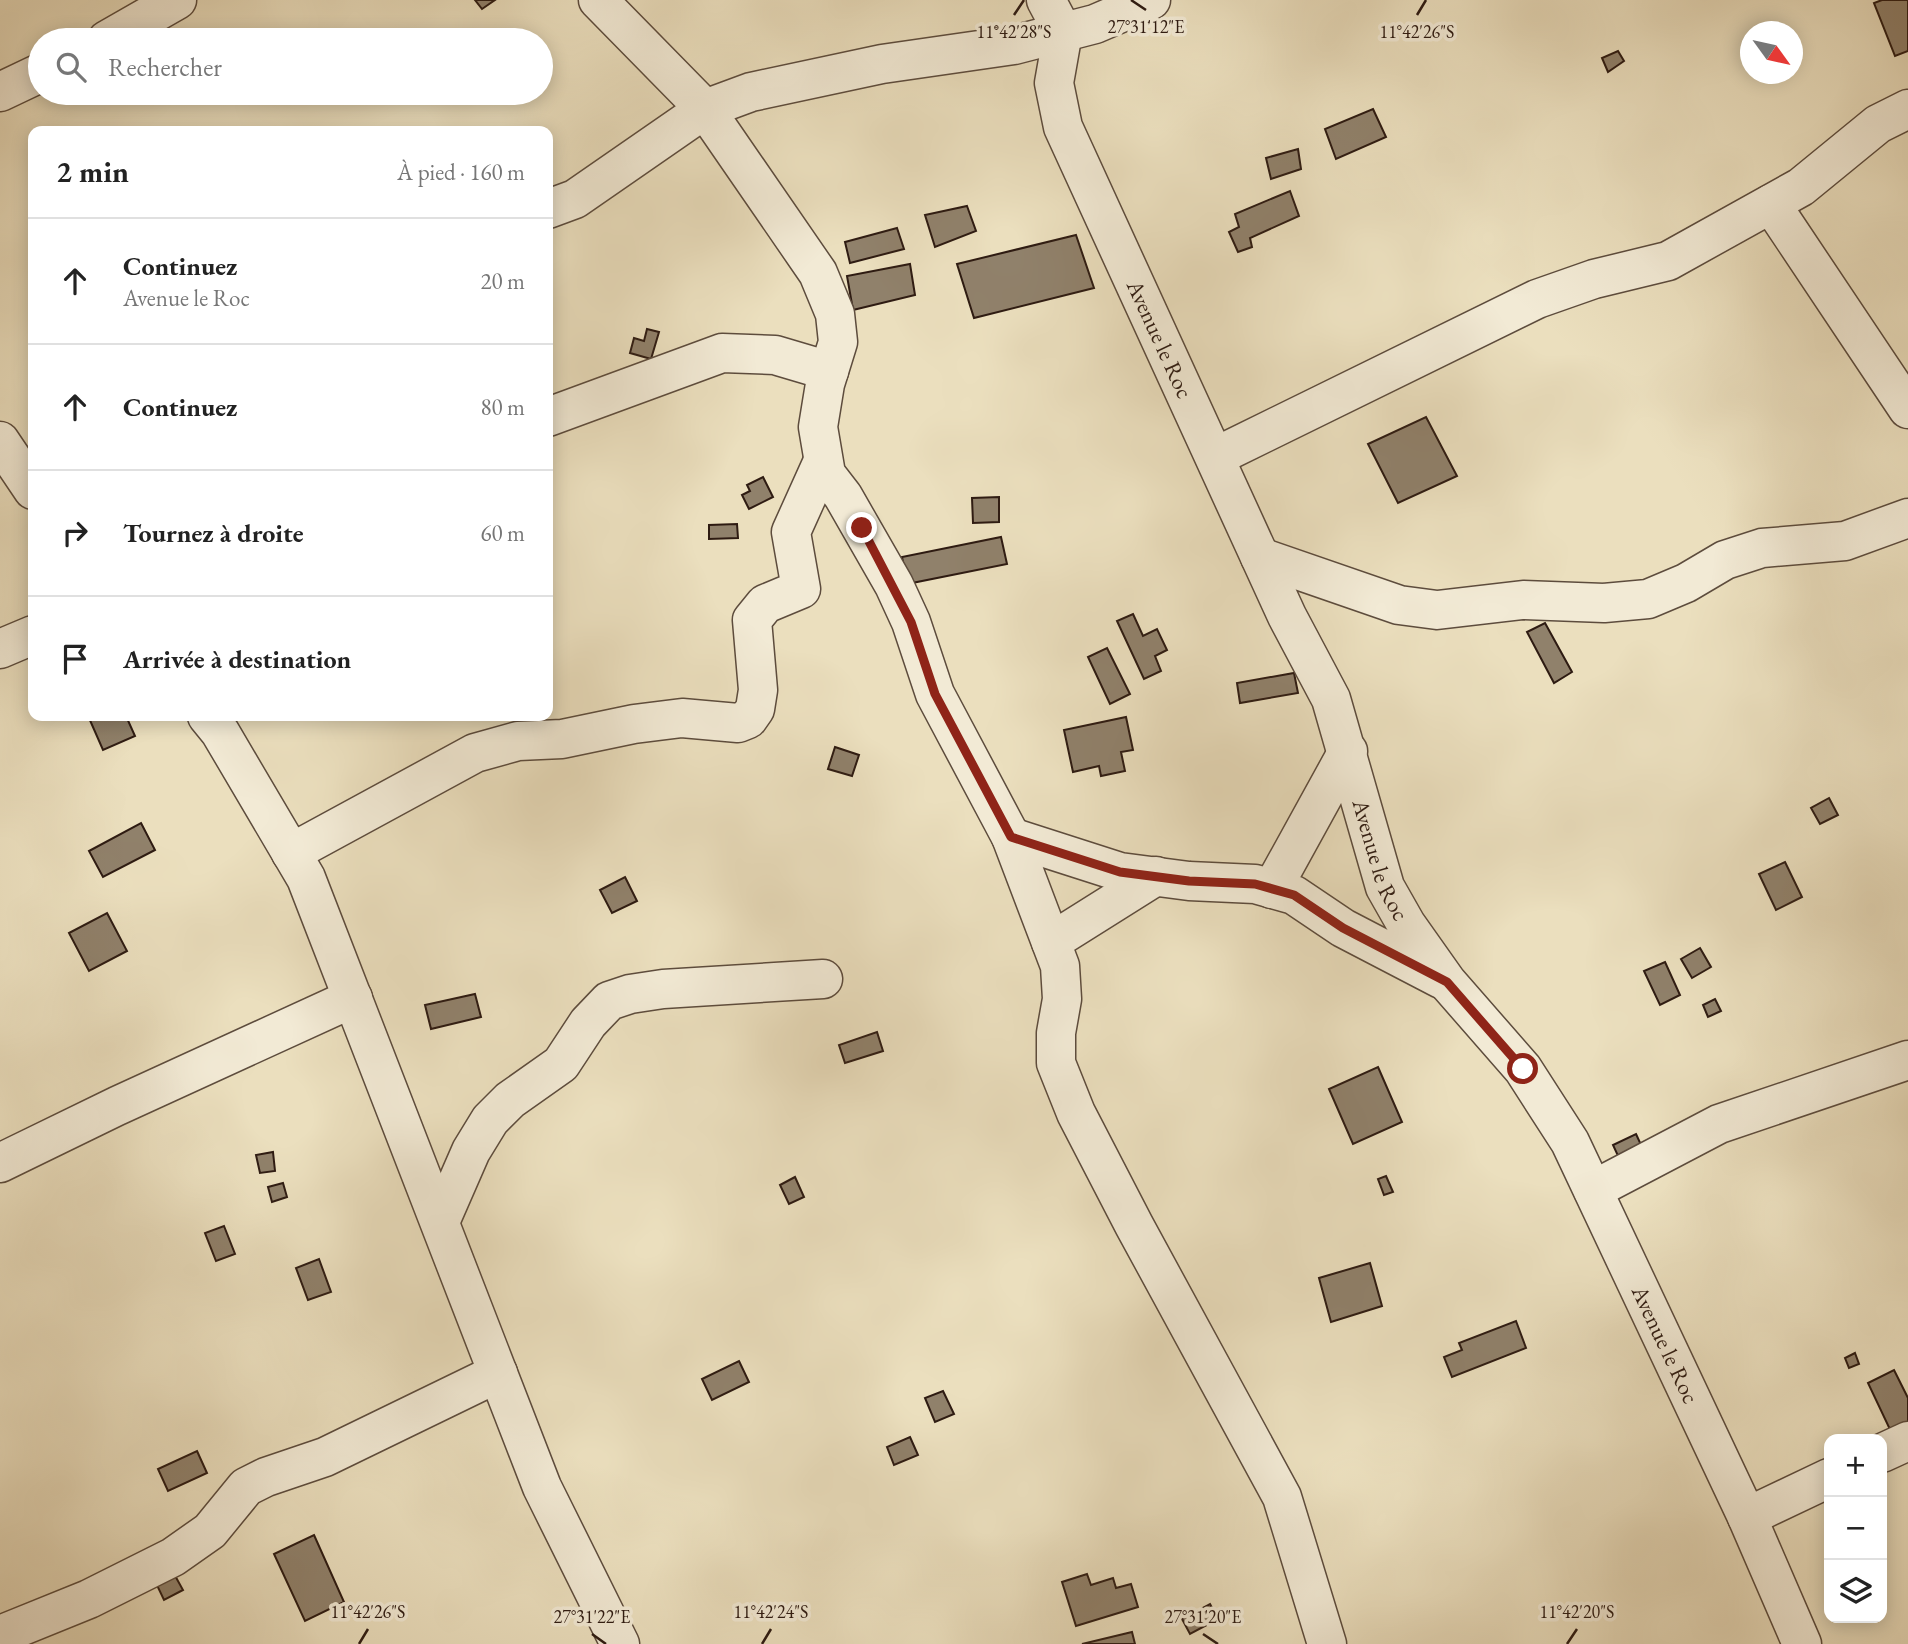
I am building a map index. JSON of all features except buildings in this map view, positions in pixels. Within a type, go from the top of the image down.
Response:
[{"type":"street","points":[[128,28],[177,0]]},
{"type":"street","points":[[598,0],[705,109],[818,273],[835,314],[838,342],[829,371],[818,427],[826,474],[843,496],[894,586],[911,622],[935,694],[1011,837],[1060,966],[1062,999],[1056,1033],[1056,1063],[1076,1113],[1127,1212],[1282,1497],[1327,1644]]},
{"type":"street","points":[[553,207],[575,199],[705,109],[751,92],[882,64],[1014,44],[1054,16],[1095,24],[1150,0]]},
{"type":"street","name":"Avenue le Roc","points":[[1054,16],[1054,83],[1063,127],[1260,558],[1331,699],[1385,887],[1406,924],[1447,982],[1523,1069],[1570,1142],[1747,1517],[1802,1644]]},
{"type":"street","points":[[0,92],[28,79]]},
{"type":"street","points":[[1215,457],[1537,299],[1594,279],[1668,261],[1801,187],[1878,124],[1908,109]]},
{"type":"street","points":[[1771,204],[1908,409]]},
{"type":"street","points":[[553,415],[722,353],[775,355],[829,371]]},
{"type":"street","points":[[0,441],[28,483]]},
{"type":"street","points":[[291,853],[475,753],[518,741],[562,739],[682,718],[738,723],[748,719],[755,709],[758,690],[752,620],[765,604],[801,589],[791,532],[822,461]]},
{"type":"street","points":[[1260,558],[1399,605],[1437,610],[1523,600],[1604,603],[1648,599],[1686,583],[1725,560],[1762,548],[1845,541],[1908,518]]},
{"type":"street","points":[[0,649],[28,637]]},
{"type":"street","points":[[211,721],[306,878],[542,1487],[620,1644]]},
{"type":"street","points":[[1272,888],[1348,751]]},
{"type":"street","points":[[1011,837],[1120,872],[1255,884],[1294,895],[1343,928],[1447,982]]},
{"type":"street","points":[[1051,943],[1156,876]]},
{"type":"street","points":[[440,1222],[471,1152],[490,1120],[510,1100],[562,1064],[588,1023],[609,1001],[630,994],[663,989],[823,979]]},
{"type":"street","points":[[0,1163],[353,998]]},
{"type":"street","points":[[1593,1190],[1718,1124],[1908,1060]]},
{"type":"street","points":[[0,1635],[89,1599],[173,1557],[210,1531],[246,1487],[266,1477],[325,1457],[498,1373]]},
{"type":"street","points":[[1887,1451],[1908,1441]]},
{"type":"street","points":[[1747,1517],[1824,1480]]},
{"type":"route","points":[[862,528],[911,622],[935,694],[1011,837],[1120,872],[1189,881],[1255,884],[1294,895],[1343,928],[1447,982],[1523,1069]]}]
